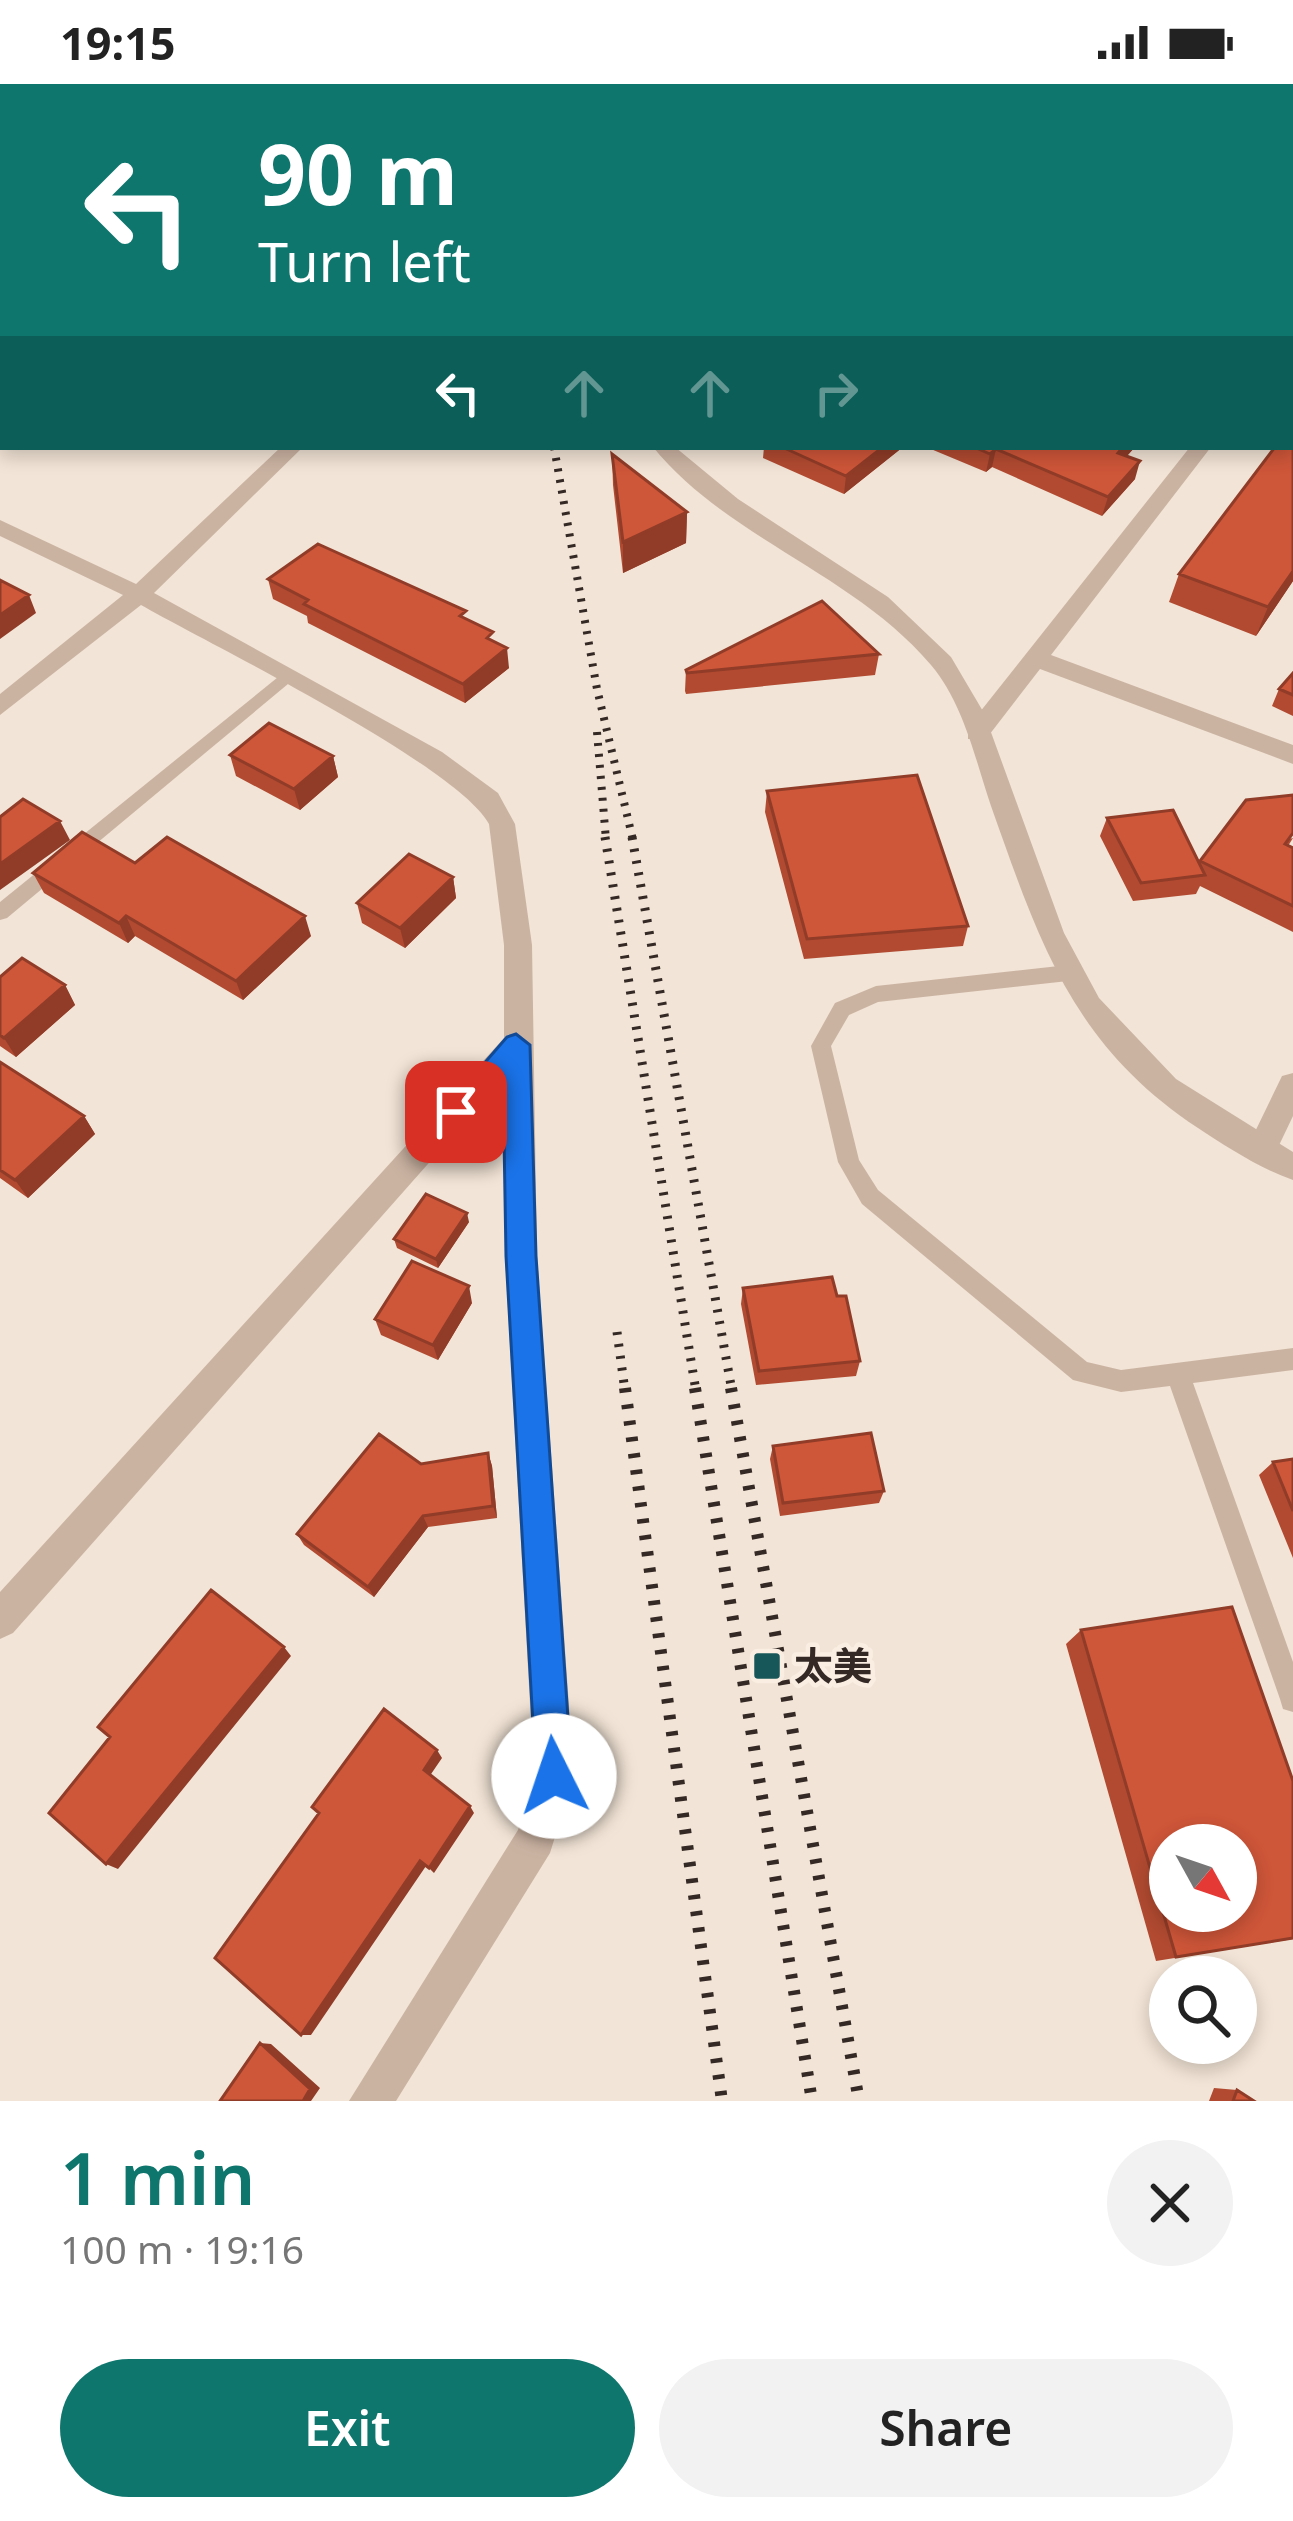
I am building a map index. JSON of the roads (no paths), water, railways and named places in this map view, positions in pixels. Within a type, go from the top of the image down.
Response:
[{"type":"street","points":[[0,707],[140,594],[290,450]]},
{"type":"street","points":[[666,450],[695,477],[920,639],[956,683],[1068,973],[1104,1026],[1152,1077],[1261,1151],[1293,1167]]},
{"type":"street","points":[[977,733],[1199,450]]},
{"type":"street","points":[[0,527],[140,594],[433,758],[489,800],[508,844],[518,946],[521,1256],[554,1776],[536,1839],[371,2101]]},
{"type":"street","points":[[1034,658],[1293,755]]},
{"type":"street","points":[[0,1620],[516,1045]]},
{"type":"street","points":[[1261,1151],[1293,1085]]},
{"type":"lane","points":[[0,913],[287,675]]},
{"type":"lane","points":[[1068,973],[876,994],[842,1009],[821,1046],[849,1162],[870,1197],[1058,1358],[1102,1380],[1293,1359]]},
{"type":"lane","points":[[1178,1375],[1293,1699]]},
{"type":"railway","points":[[555,450],[597,689],[633,840]]},
{"type":"railway","points":[[597,732],[606,840]]},
{"type":"railway","points":[[605,837],[696,1391]]},
{"type":"railway","points":[[632,837],[732,1391]]},
{"type":"railway","points":[[617,1332],[625,1391]]},
{"type":"railway","points":[[625,1388],[722,2101]]},
{"type":"railway","points":[[695,1388],[812,2101]]},
{"type":"railway","points":[[731,1388],[859,2101]]},
{"type":"place","name":"太美","points":[[767,1666]]}]
